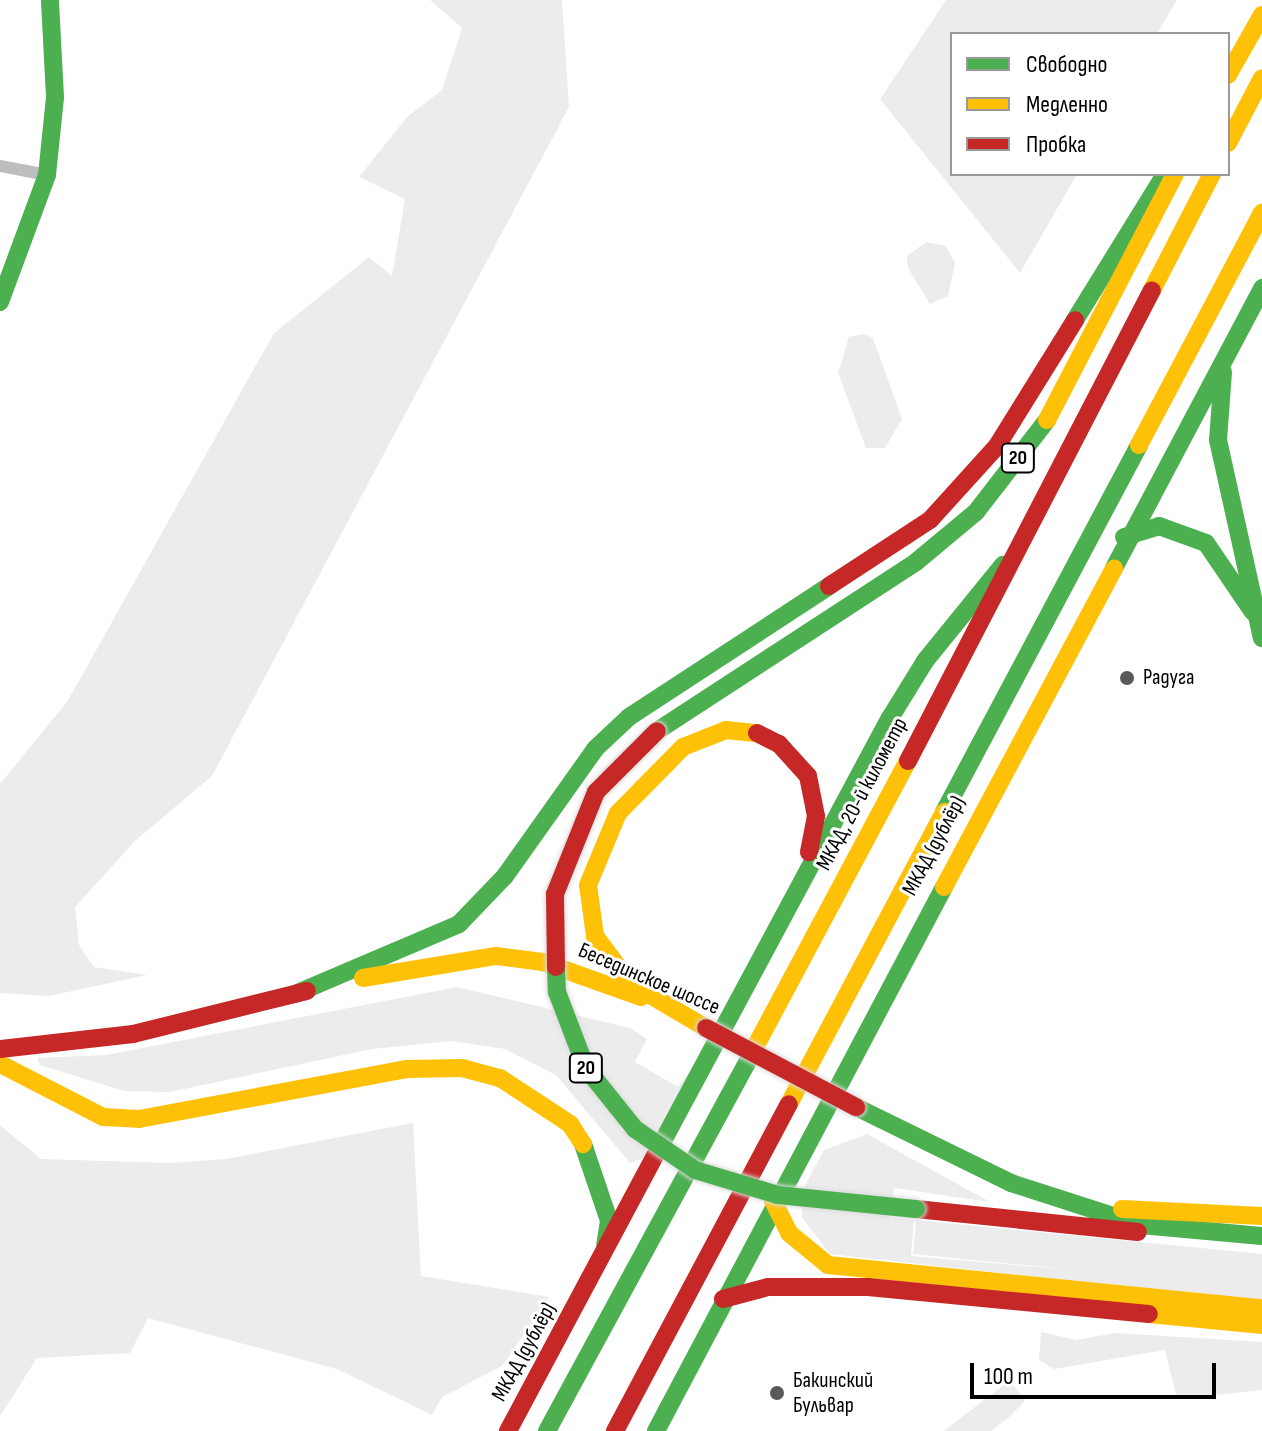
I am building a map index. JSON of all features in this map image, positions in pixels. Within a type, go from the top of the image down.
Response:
[{"type":"main road","points":[[0,302],[47,175],[55,97],[50,0]]},
{"type":"main road","points":[[1230,71],[1262,15]]},
{"type":"main road","points":[[1230,139],[1262,78]]},
{"type":"main road","points":[[295,994],[459,924],[505,876],[596,748],[629,717],[930,520],[997,446],[1164,176]]},
{"type":"main road","name":"20","points":[[1174,176],[1048,418],[976,512],[916,562],[657,731],[596,792],[555,894],[557,992],[586,1068],[635,1129],[695,1170],[778,1195],[1193,1235]]},
{"type":"main road","name":"МКАД, 20-й километр","points":[[547,1431],[1015,552],[1211,176]]},
{"type":"main road","points":[[615,1431],[1262,213]]},
{"type":"main road","name":"МКАД (дублёр)","points":[[656,1431],[773,1201],[1124,537],[1262,288]]},
{"type":"main road","points":[[1224,359],[1218,440],[1253,612],[1262,638]]},
{"type":"main road","points":[[1124,537],[1159,526],[1206,543],[1253,612]]},
{"type":"main road","name":"МКАД (дублёр)","points":[[508,1431],[603,1262],[801,882],[925,661],[1015,552]]},
{"type":"main road","points":[[655,1003],[606,957],[587,907],[603,839],[660,764],[726,730],[756,733],[797,758],[816,816],[801,882]]},
{"type":"main road","name":"Бесединское шоссе","points":[[0,1049],[73,1041],[496,956],[576,971],[655,1003],[983,1171],[1082,1205],[1193,1235],[1262,1236]]},
{"type":"main road","name":"Бесединское шоссе","points":[[0,1036],[73,1041]]},
{"type":"main road","points":[[0,1064],[103,1117],[139,1119],[407,1069],[462,1068],[500,1078],[570,1124],[592,1158],[609,1221],[603,1262]]},
{"type":"main road","points":[[773,1201],[789,1233],[828,1265],[1262,1308]]},
{"type":"main road","name":"Бесединское шоссе","points":[[1082,1205],[1262,1216]]},
{"type":"main road","points":[[723,1299],[768,1287],[868,1287],[1262,1325]]},
{"type":"street","points":[[0,166],[47,175]]},
{"type":"shaded area","points":[[430,0],[562,0],[569,107],[212,776],[136,840],[75,907],[79,945],[94,967],[147,975],[49,996],[0,993],[0,784],[67,702],[274,333],[369,257],[392,276],[405,199],[359,177],[407,117],[442,90],[462,28]]},
{"type":"shaded area","points":[[946,0],[1177,0],[1158,32],[950,32],[950,176],[1076,176],[1020,273],[880,99]]},
{"type":"shaded area","points":[[926,242],[946,246],[955,263],[948,296],[930,304],[908,268],[907,256]]},
{"type":"shaded area","points":[[864,334],[873,338],[902,419],[885,448],[866,448],[838,373],[849,337]]},
{"type":"shaded area","points":[[457,987],[630,1028],[647,1039],[635,1062],[678,1087],[692,1068],[644,1158],[630,1163],[556,1075],[505,1049],[451,1041],[372,1049],[170,1092],[124,1091],[40,1065],[37,1058],[106,1055]]},
{"type":"shaded area","points":[[413,1123],[421,1276],[549,1297],[502,1366],[442,1397],[432,1415],[337,1369],[148,1318],[130,1353],[37,1358],[0,1416],[0,1125],[41,1159],[172,1163],[226,1159]]},
{"type":"shaded area","points":[[867,1134],[990,1202],[894,1188],[890,1218],[914,1220],[911,1256],[1072,1270],[913,1254],[916,1220],[1262,1254],[1262,1302],[830,1254],[802,1217],[802,1191],[824,1150]]},
{"type":"shaded area","points":[[1041,1332],[1076,1340],[1115,1333],[1262,1342],[1262,1390],[1177,1399],[1165,1350],[1054,1369],[1039,1360]]},
{"type":"shaded area","points":[[1010,1380],[1025,1401],[991,1431],[944,1431]]},
{"type":"traffic: fast","points":[[0,302],[47,175],[55,97],[50,0]]},
{"type":"traffic: fast","points":[[1075,320],[1164,176]]},
{"type":"traffic: fast","points":[[1114,568],[1262,288]]},
{"type":"traffic: fast","points":[[1223,372],[1218,440],[1262,638]]},
{"type":"traffic: fast","points":[[657,731],[916,562],[976,512],[1047,420]]},
{"type":"traffic: fast","points":[[944,812],[1139,445]]},
{"type":"traffic: fast","points":[[1124,537],[1159,526],[1206,543],[1253,612]]},
{"type":"traffic: fast","points":[[657,1152],[890,718],[925,661],[1003,565]]},
{"type":"traffic: fast","points":[[295,994],[459,924],[505,876],[596,748],[629,717],[829,586]]},
{"type":"traffic: fast","points":[[656,1431],[944,887]]},
{"type":"traffic: fast","points":[[556,967],[557,992],[586,1068],[635,1129],[695,1170],[778,1195],[916,1209]]},
{"type":"traffic: fast","points":[[547,1431],[754,1049]]},
{"type":"traffic: fast","points":[[856,1107],[1011,1183],[1141,1225],[1262,1236]]},
{"type":"traffic: fast","points":[[583,1144],[609,1221],[605,1245]]},
{"type":"traffic: slow","points":[[1230,71],[1262,15]]},
{"type":"traffic: slow","points":[[1230,139],[1262,78]]},
{"type":"traffic: slow","points":[[1047,420],[1174,176]]},
{"type":"traffic: slow","points":[[1152,290],[1211,176]]},
{"type":"traffic: slow","points":[[1139,445],[1262,213]]},
{"type":"traffic: slow","points":[[944,887],[1114,568]]},
{"type":"traffic: slow","points":[[706,1028],[630,983],[595,936],[588,885],[618,813],[683,747],[726,730],[757,733]]},
{"type":"traffic: slow","points":[[754,1049],[908,761]]},
{"type":"traffic: slow","points":[[789,1104],[944,812]]},
{"type":"traffic: slow","points":[[363,978],[496,956],[543,962],[641,997]]},
{"type":"traffic: slow","points":[[0,1064],[103,1117],[139,1119],[407,1069],[462,1068],[500,1078],[570,1124],[583,1144]]},
{"type":"traffic: slow","points":[[773,1201],[789,1233],[828,1265],[1262,1308]]},
{"type":"traffic: slow","points":[[1122,1209],[1262,1216]]},
{"type":"traffic: slow","points":[[1149,1314],[1262,1325]]},
{"type":"traffic: jam","points":[[908,761],[1152,290]]},
{"type":"traffic: jam","points":[[829,586],[930,520],[997,446],[1075,320]]},
{"type":"traffic: jam","points":[[556,967],[555,894],[596,792],[657,731]]},
{"type":"traffic: jam","points":[[757,733],[779,744],[808,776],[816,816],[809,852]]},
{"type":"traffic: jam","points":[[0,1049],[133,1034],[307,991]]},
{"type":"traffic: jam","points":[[706,1028],[856,1107]]},
{"type":"traffic: jam","points":[[615,1431],[789,1104]]},
{"type":"traffic: jam","points":[[508,1431],[657,1152]]},
{"type":"traffic: jam","points":[[916,1209],[1138,1232]]},
{"type":"traffic: jam","points":[[723,1299],[768,1287],[868,1287],[1149,1314]]},
{"type":"place","name":"Радуга","points":[[1127,678]]},
{"type":"place","name":"Бакинский Бульвар","points":[[777,1393]]}]
